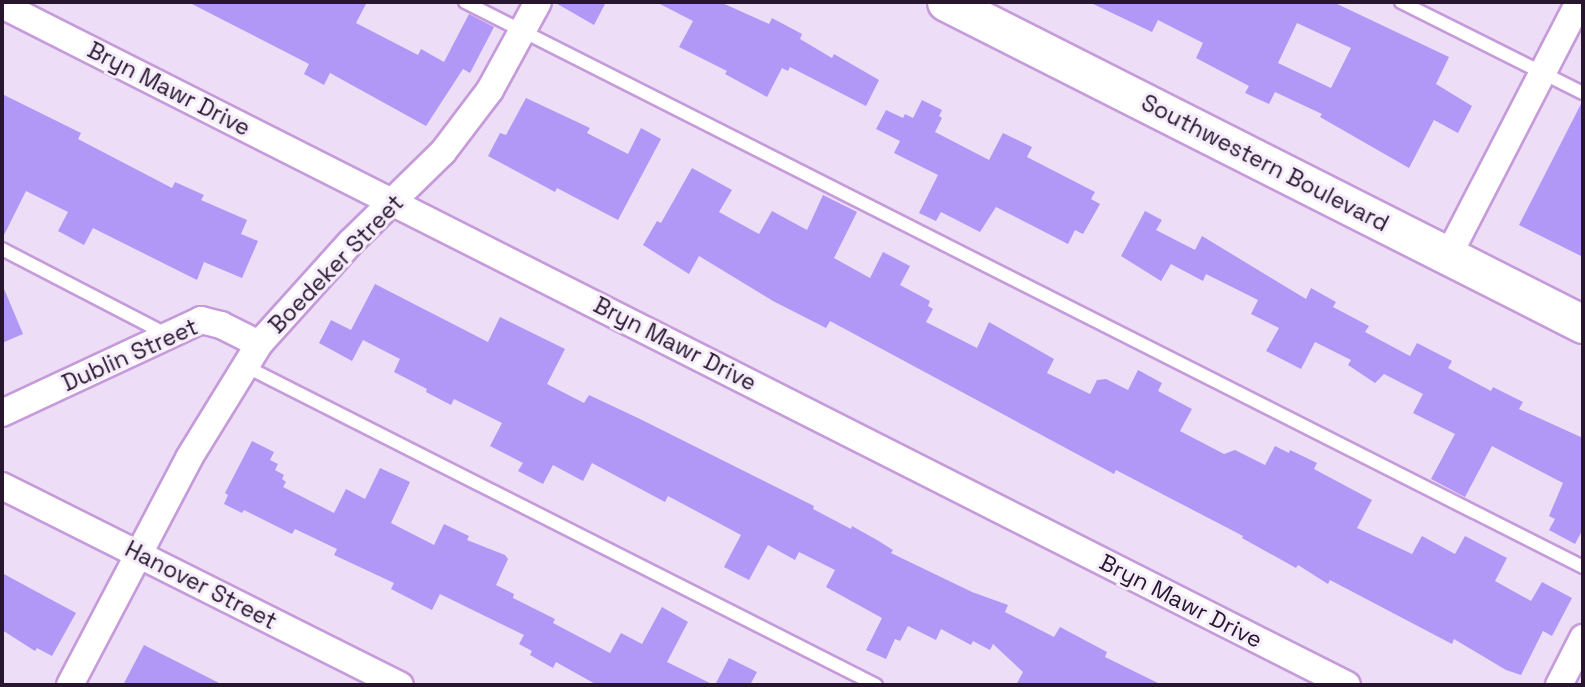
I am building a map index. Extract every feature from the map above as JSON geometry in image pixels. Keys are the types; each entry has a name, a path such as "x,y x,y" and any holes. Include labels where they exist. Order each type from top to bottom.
{"street":[{"name":"Boedeker Street","path":"70,685 137,553 252,355 351,242 443,152 490,90 538,2"},
{"name":"Southwestern Boulevard","path":"946,2 1583,324"},
{"path":"1448,256 1579,2"},
{"name":"Bryn Mawr Drive","path":"2,5 1347,685"},
{"name":"Dublin Street","path":"2,413 201,320 221,325 252,355"},
{"name":"Hanover Street","path":"2,486 400,685"},
{"path":"1559,685 1583,638"}],"lane":[{"path":"466,2 1583,567"},
{"path":"1401,2 1583,93"},
{"path":"2,249 168,335"},
{"path":"252,355 876,685"}],"building":[{"path":"188,2 367,2 356,23 418,55 421,49 444,62 469,14 494,27 470,73 463,69 426,126 330,73 324,85 304,74 309,64"},
{"path":"554,2 606,2 594,25"},
{"path":"656,2 720,2 769,24 772,18 802,34 800,39 832,58 834,54 879,80 866,106 790,67 788,71 782,68 767,97 725,74 727,71 679,47 693,21"},
{"path":"1089,2 1333,2 1449,57 1436,84 1472,106 1458,133 1434,120 1409,168 1320,117 1322,114 1275,92 1269,104 1245,93 1249,86 1196,58 1203,43 1158,20 1152,32","holes":["1297,23 1351,48 1331,88 1278,63"]},
{"path":"2,94 81,133 78,139 172,188 175,182 204,195 201,200 247,220 241,234 258,241 242,278 204,262 197,280 93,228 84,245 58,231 68,212 26,191 2,239"},
{"path":"526,98 590,128 587,133 628,154 641,128 661,139 618,220 557,188 555,192 488,156 500,133 506,135"},
{"path":"922,100 942,110 939,116 942,118 935,132 989,160 1003,133 1032,147 1027,157 1095,192 1091,199 1100,204 1083,234 1075,230 1068,244 996,207 980,232 941,212 936,221 919,213 938,175 894,153 900,141 876,129 886,110 903,118 905,114 913,118"},
{"path":"1583,102 1583,257 1519,225"},
{"path":"692,168 732,190 719,212 759,234 772,211 807,230 823,195 857,212 834,258 870,278 883,252 910,266 900,285 930,301 928,306 933,309 926,322 977,348 989,322 1054,359 1047,373 1090,394 1097,380 1106,379 1128,390 1138,370 1162,383 1158,391 1192,409 1180,431 1224,454 1235,450 1265,465 1275,446 1289,453 1290,450 1317,463 1314,469 1372,500 1357,528 1412,554 1422,536 1455,554 1465,536 1507,558 1495,581 1531,601 1542,582 1572,598 1552,636 1543,631 1521,675 1506,670 1454,639 1452,644 1330,580 1328,584 1298,565 1296,568 1242,538 1243,536 1116,470 1114,474 830,321 826,328 773,301 699,256 689,274 643,245 657,221 661,223"},
{"path":"1145,211 1162,220 1156,230 1195,250 1202,236 1306,299 1311,288 1336,302 1333,307 1369,326 1365,332 1410,356 1417,343 1452,361 1448,368 1491,391 1493,387 1523,402 1519,409 1583,438 1583,529 1575,544 1549,530 1555,519 1549,516 1563,483 1492,446 1465,497 1431,479 1455,434 1413,413 1423,394 1384,374 1375,383 1348,365 1351,360 1315,342 1301,369 1266,351 1279,328 1251,314 1258,300 1206,274 1203,281 1171,264 1161,281 1121,256"},
{"path":"2,284 23,334 2,343"},
{"path":"375,284 488,342 500,317 565,349 547,384 584,403 589,395 640,419 814,506 813,509 851,529 852,526 893,550 891,553 972,592 1008,605 1005,612 1054,637 1060,627 1107,652 1105,657 1162,685 1016,685 1023,672 993,644 990,650 973,641 971,645 941,629 936,640 908,626 900,641 895,639 886,659 866,650 882,618 826,587 835,570 799,552 795,560 768,545 749,580 724,567 741,535 668,496 665,502 592,463 583,481 553,465 543,484 518,471 523,463 490,446 502,423 454,399 451,405 426,392 427,389 394,372 400,359 363,340 352,361 319,343 331,320 351,330"},
{"path":"252,441 274,452 270,460 278,464 275,470 284,475 282,479 286,482 283,487 334,513 346,489 365,499 380,468 410,482 391,523 434,545 444,524 469,536 467,540 505,555 508,559 496,585 514,594 513,598 555,619 553,623 610,653 621,633 642,644 662,607 688,622 667,662 714,685 597,685 556,662 553,668 530,655 532,651 519,644 524,635 440,594 432,610 391,589 394,583 334,555 337,549 295,529 292,534 244,510 242,513 224,504 228,495 225,493"},
{"path":"2,573 76,613 52,656 37,648 35,651 2,630"},
{"path":"144,645 223,685 123,685"},
{"path":"729,658 757,672 750,685 715,685"}]}
